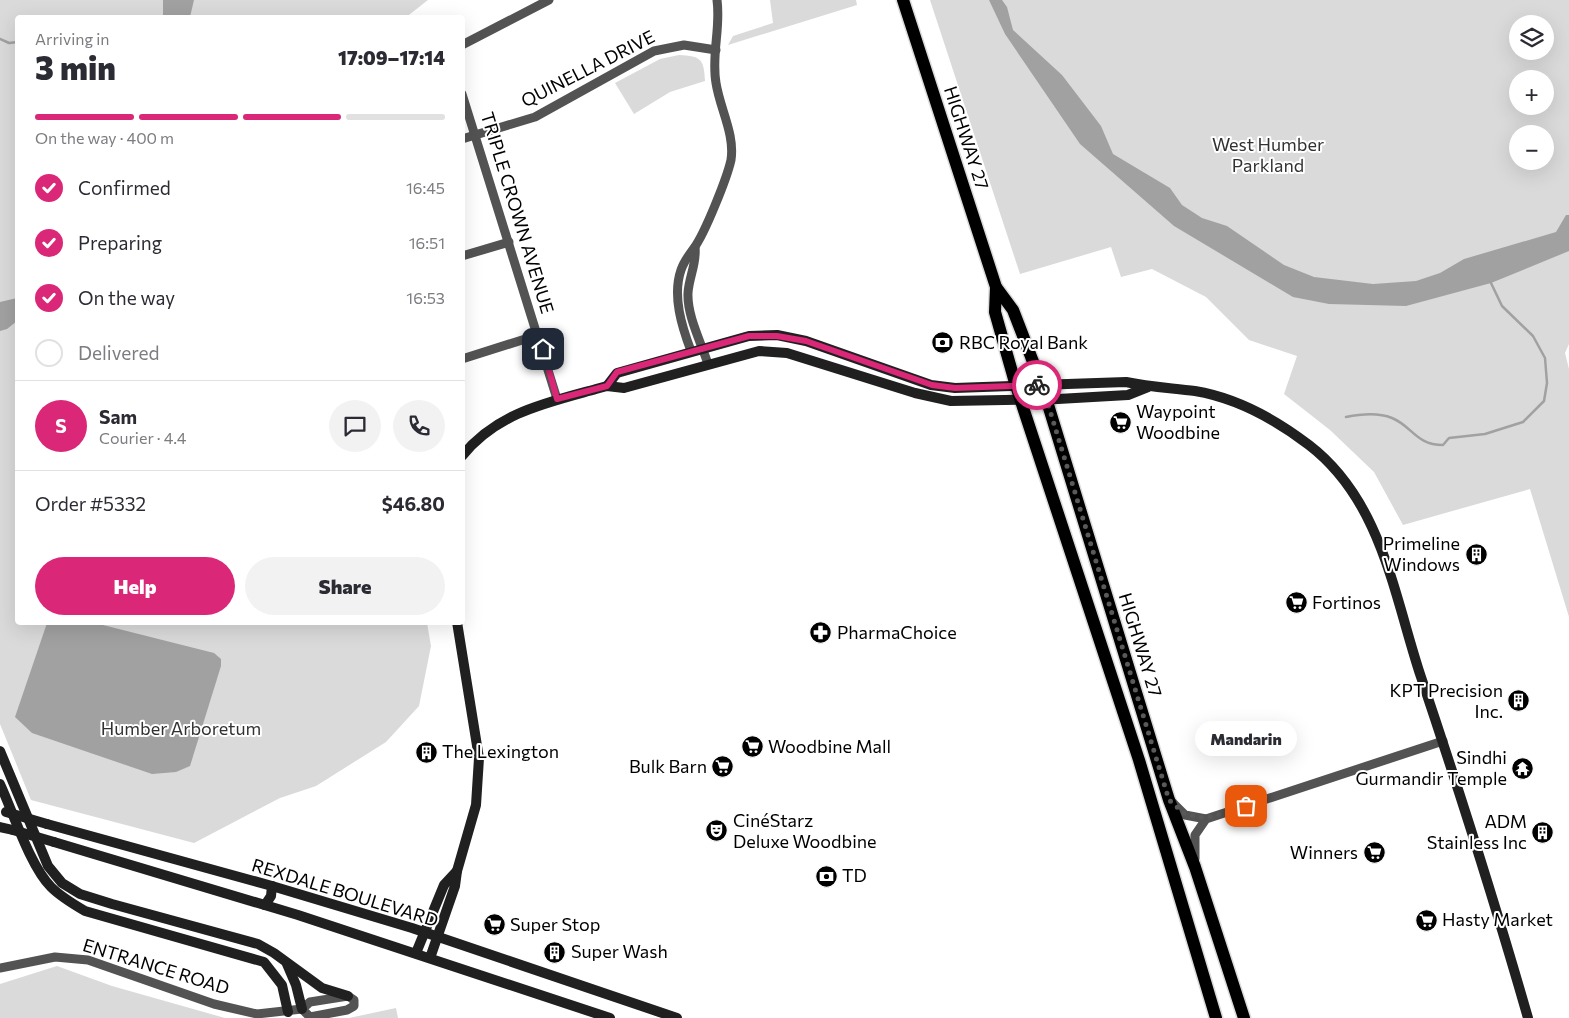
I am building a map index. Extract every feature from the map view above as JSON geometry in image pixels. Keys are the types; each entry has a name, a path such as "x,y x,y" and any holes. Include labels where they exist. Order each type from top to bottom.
{"main road":[{"name":"HIGHWAY 27","path":"902,0 996,287 1013,310 1042,385 1169,800 1196,867 1244,1018"},
{"name":"HIGHWAY 27","path":"996,287 995,312 1020,400 1139,760 1216,1018"}],"street":[{"path":"465,43 549,0"},
{"path":"691,351 677,300 680,271 686,257 695,247 725,179 732,152 716,83 716,50 720,19 717,0"},
{"name":"QUINELLA DRIVE","path":"465,139 535,117 654,51 676,46 716,50"},
{"name":"TRIPLE CROWN AVENUE","path":"465,103 557,399"},
{"path":"465,255 509,242"},
{"path":"695,247 696,258 689,285 688,301 708,364"},
{"path":"465,358 538,335"},
{"path":"607,386 617,372 749,336 777,336 806,341 932,385 955,388 1126,382 1148,387 1213,395 1260,412 1310,445 1338,472 1356,496 1385,556 1420,675 1486,872 1528,1018"},
{"path":"465,453 475,441 513,414 557,399 607,386 624,388 759,351 787,353 915,393 951,400 1020,400 1128,395 1148,387"},
{"path":"854,374 859,360"},
{"path":"430,958 455,886 457,871 476,805 479,758 457,625"},
{"path":"1169,800 1185,814 1206,818 1443,741"},
{"path":"0,752 48,866 62,882 80,894 258,944 274,952 286,963 322,988 348,996"},
{"path":"0,784 37,866 50,886 66,900 85,911 264,962 282,985 288,1012"},
{"name":"REXDALE BOULEVARD","path":"3,811 272,886 424,933 677,1018"},
{"path":"1196,867 1195,835 1206,818"},
{"name":"REXDALE BOULEVARD","path":"0,827 265,905 610,1018"},
{"path":"416,954 444,884 457,871"},
{"path":"265,905 271,896 272,886"},
{"name":"ENTRANCE ROAD","path":"0,968 56,957 88,960 214,1004 258,1014 302,1010 310,1002 348,996 352,997 355,1003 347,1010 310,1017 302,1010"},
{"path":"286,963 296,985 302,1010"}],"green space":[{"name":"Humber Arboretum","path":"0,0 428,0 409,15 15,15 15,625 427,625 431,646 419,706 386,742 316,786 280,798 194,843 31,800 0,724"},
{"path":"770,0 856,0 857,5 728,45 733,36 773,23"},
{"name":"West Humber Parkland","path":"930,0 1569,0 1569,344 1565,353 1569,369 1569,617 1530,489 1403,525 1374,472 1330,430 1284,394 1297,356 1249,340 1206,297 1152,269 1121,277 1111,247 1020,274"},
{"path":"679,55 692,56 700,60 704,68 705,81 670,92 634,114 615,83 660,59"},
{"path":"57,966 112,986 225,1018 0,1018 0,984"},
{"path":"396,1008 398,1018 349,1018"}],"shaded area":[{"path":"163,0 194,0 190,15 163,15"},
{"path":"989,0 1002,0 1007,7 1013,30 1062,75 1101,126 1113,154 1170,188 1182,205 1202,218 1227,226 1284,265 1314,277 1373,284 1416,281 1440,273 1464,259 1556,232 1566,215 1569,215 1569,251 1491,283 1406,306 1329,304 1293,297 1174,226 1080,144 1005,34"},
{"path":"15,298 15,323 7,329 0,331 0,302"},
{"path":"46,625 103,625 214,653 221,659 221,666 190,766 176,772 152,774 32,733 15,717"}],"waterway":[{"path":"0,39 9,43 15,42"},
{"path":"1346,417 1369,414 1386,416 1399,421 1420,439 1443,445 1449,438 1485,434 1523,422 1544,401 1547,383 1545,358 1533,336 1502,306 1491,283"}],"way so far":[{"path":"1037,385 1042,385 1169,800 1185,814 1206,818 1246,806"}],"place":[{"name":"RBC Royal Bank","path":"943,343"},
{"name":"Waypoint Woodbine","path":"1120,422"},
{"name":"Primeline Windows","path":"1476,554"},
{"name":"Fortinos","path":"1296,603"},
{"name":"PharmaChoice","path":"821,633"},
{"name":"KPT Precision Inc.","path":"1519,701"},
{"name":"Woodbine Mall","path":"752,747"},
{"name":"The Lexington","path":"426,752"},
{"name":"Bulk Barn","path":"723,767"},
{"name":"Sindhi Gurmandir Temple","path":"1523,768"},
{"name":"Mandarin","path":"1246,806"},
{"name":"CinéStarz Deluxe Woodbine","path":"717,831"},
{"name":"ADM Stainless Inc","path":"1543,832"},
{"name":"Winners","path":"1374,853"},
{"name":"TD","path":"826,876"},
{"name":"Hasty Market","path":"1426,920"},
{"name":"Super Stop","path":"494,925"},
{"name":"Super Wash","path":"555,952"}],"route":[{"path":"543,349 557,399 607,386 617,372 749,336 777,336 806,341 932,385 955,388 1037,385"}]}
